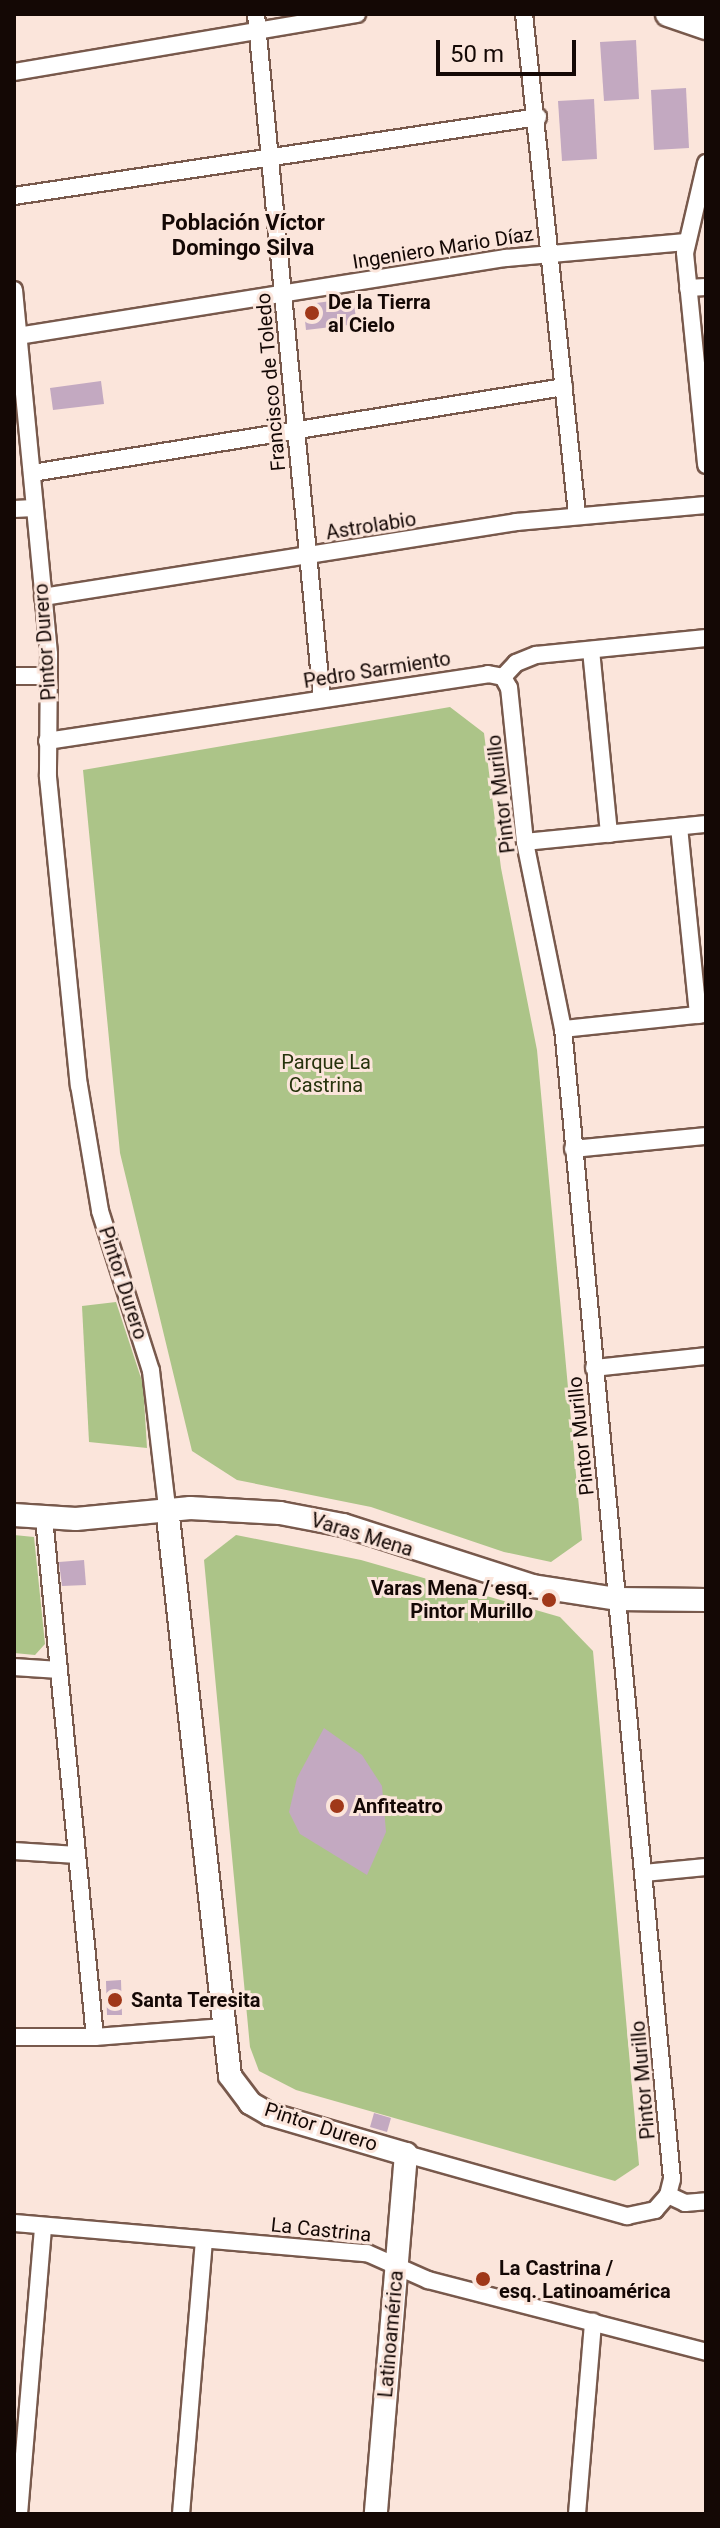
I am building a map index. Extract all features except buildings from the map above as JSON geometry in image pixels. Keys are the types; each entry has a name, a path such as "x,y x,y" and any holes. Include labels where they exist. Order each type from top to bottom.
{"main road":[{"path":"668,14 706,27"}],"street":[{"path":"14,72 257,22 357,14"},
{"path":"524,14 538,117 577,514"},
{"name":"Francisco de Toledo","path":"257,22 322,699"},
{"path":"14,196 538,117"},
{"path":"706,163 686,242 706,465"},
{"name":"Ingeniero Mario Díaz","path":"18,336 550,252 686,242"},
{"path":"688,288 706,287"},
{"name":"Pintor Durero","path":"14,290 49,676 47,741 89,1162 151,1371 221,2027 230,2076 259,2109 406,2154"},
{"path":"32,473 564,387"},
{"name":"Astrolabio","path":"43,597 577,514 706,505"},
{"path":"14,509 34,508"},
{"path":"503,677 527,657 706,638"},
{"path":"591,650 609,834"},
{"name":"Pedro Sarmiento","path":"47,741 488,674 503,677"},
{"path":"14,676 49,676"},
{"name":"Pintor Murillo","path":"503,677 509,688 525,842 563,1029 672,2172 668,2195"},
{"path":"525,842 706,824"},
{"path":"563,1029 702,1014 679,827"},
{"path":"573,1149 706,1136"},
{"path":"594,1368 706,1356"},
{"name":"Varas Mena","path":"14,1515 44,1518 167,1508 319,1519 499,1578 617,1599 706,1600"},
{"path":"44,1518 95,2037"},
{"path":"14,1667 59,1670"},
{"path":"14,1851 77,1855"},
{"path":"644,1873 706,1867"},
{"path":"14,2037 95,2037 221,2027"},
{"path":"406,2154 627,2216 655,2210 668,2195 685,2203 706,2201"},
{"name":"Latinoamérica","path":"376,2514 406,2154"},
{"name":"La Castrina","path":"14,2223 367,2253 428,2280 706,2352"},
{"path":"19,2514 43,2226"},
{"path":"181,2514 204,2240"},
{"path":"577,2514 593,2322"}],"green space":[{"name":"Parque La Castrina","path":"450,707 484,733 501,868 537,1050 582,1540 551,1562 504,1552 371,1507 237,1480 192,1451 120,1153 83,770"},
{"path":"116,1302 143,1384 147,1448 89,1442 82,1306"},
{"path":"14,1535 34,1537 45,1644 35,1655 14,1653"},
{"path":"236,1535 361,1560 560,1617 593,1651 639,2165 615,2181 296,2090 259,2071 250,2047 204,1560"}],"place":[{"name":"De la Tierra al Cielo","path":"312,313"},
{"name":"Varas Mena / esq. Pintor Murillo","path":"549,1600"},
{"name":"Anfiteatro","path":"337,1806"},
{"name":"Santa Teresita","path":"115,2000"},
{"name":"La Castrina / esq. Latinoamérica","path":"483,2279"}],"district":[{"name":"Población Víctor Domingo Silva","path":"243,234"}]}
